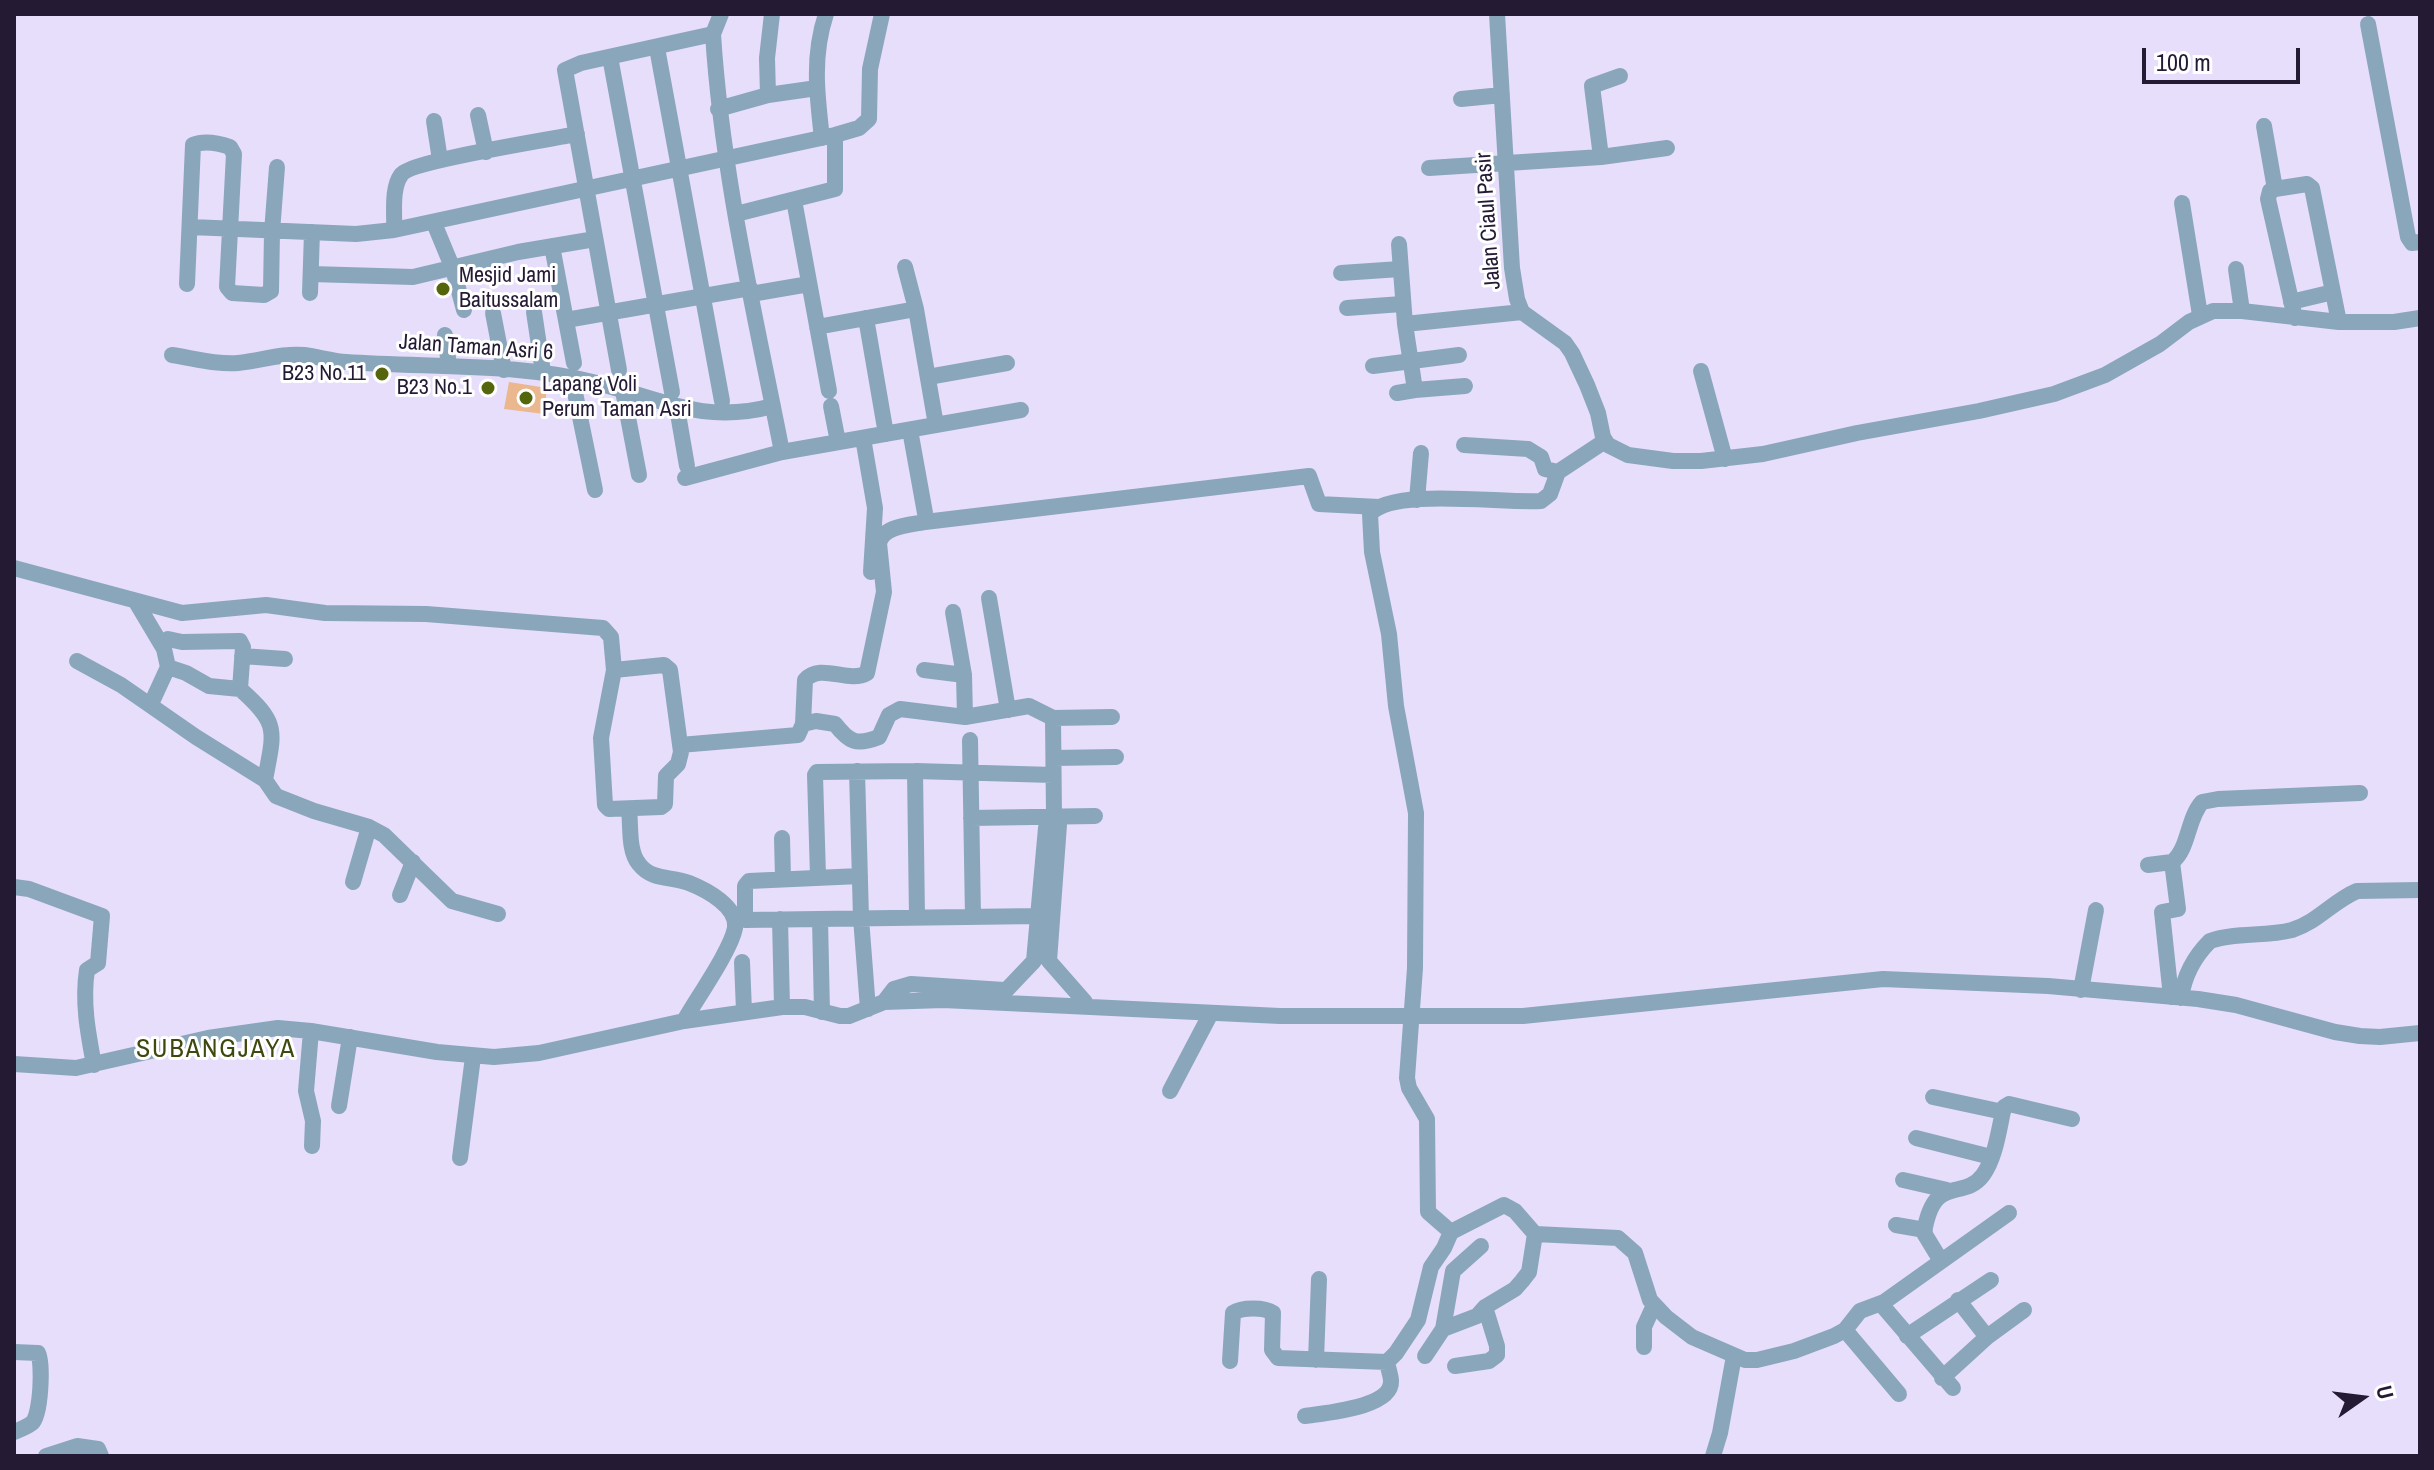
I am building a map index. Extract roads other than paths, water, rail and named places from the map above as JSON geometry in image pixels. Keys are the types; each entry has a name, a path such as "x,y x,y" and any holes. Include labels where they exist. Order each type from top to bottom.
{"street":[{"path":"721,14 713,34 725,160 782,452"},
{"path":"768,95 767,58 772,14"},
{"path":"736,214 835,189 829,137 817,88 817,40 826,14"},
{"path":"191,227 356,234 394,230 725,160 859,128 869,119 870,69 882,14"},
{"name":"Jalan Ciaul Pasir","path":"1497,14 1512,268 1517,299 1522,312 1565,343 1572,353 1598,413 1605,441"},
{"path":"2368,24 2408,237 2412,243 2420,242"},
{"path":"619,370 565,70 581,63 713,34"},
{"path":"657,48 722,401"},
{"path":"610,57 686,472 1021,410"},
{"path":"1601,157 1592,86 1620,76"},
{"path":"718,109 768,95 817,88"},
{"path":"1461,99 1502,95"},
{"path":"478,115 486,152"},
{"path":"434,121 440,160"},
{"path":"2264,126 2275,189"},
{"path":"394,230 396,188 401,173 406,169 577,134"},
{"path":"187,284 191,150 196,143 230,147 234,154 227,287 230,292 270,294 277,167"},
{"path":"1429,168 1601,157 1667,148"},
{"path":"2293,310 2268,199 2270,191 2275,189 2307,184 2311,186 2339,322"},
{"path":"794,200 838,442"},
{"path":"2182,203 2200,315"},
{"path":"434,223 453,269 464,310"},
{"path":"310,293 312,232"},
{"path":"311,274 394,278 453,269 518,252 595,239"},
{"path":"1399,244 1402,304 1415,390"},
{"path":"552,246 595,490"},
{"path":"905,267 916,309 936,425"},
{"path":"1341,273 1400,269"},
{"path":"2236,269 2242,311"},
{"path":"566,320 702,297 809,284"},
{"path":"2293,310 2333,292"},
{"path":"1347,308 1402,304"},
{"path":"817,327 916,309"},
{"path":"680,745 796,735 803,724 805,680 808,676 817,672 856,677 867,673 884,592 879,543 886,531 944,520 1304,476 1312,479 1319,504 1379,507 1417,500 1541,501 1550,494 1558,472 1605,441 1616,451 1642,458 1673,461 1725,459 1979,411 2084,384 2129,362 2200,315 2213,311 2293,310 2339,322 2394,322 2420,318"},
{"path":"534,312 543,372"},
{"path":"1405,324 1522,312"},
{"path":"493,313 504,370"},
{"path":"866,318 886,434"},
{"path":"445,335 449,366"},
{"name":"Jalan Taman Asri 6","path":"172,355 237,363 274,356 303,355 343,362 573,371 623,391 674,400 722,415 745,414 773,406"},
{"path":"1373,366 1459,355"},
{"path":"928,377 1007,363"},
{"path":"1701,371 1725,459"},
{"path":"1397,393 1465,386"},
{"path":"623,391 639,475"},
{"path":"910,430 925,513"},
{"path":"863,438 875,508 871,572"},
{"path":"1464,445 1528,449 1541,457 1545,469 1558,472"},
{"path":"1417,500 1421,453"},
{"path":"1379,507 1370,514 1370,535 1389,634 1396,706 1416,813 1412,1016 1407,1078 1428,1127 1427,1207 1431,1216 1451,1232"},
{"path":"14,568 142,604 194,613 266,605 325,613 426,614 599,627 607,630 611,637 614,670 601,738 604,804 609,809 659,807 665,804 666,776 678,764 680,745 669,668 664,665 614,670"},
{"path":"989,598 1008,710"},
{"path":"142,604 166,644 168,667 151,704"},
{"path":"953,612 964,675 965,717"},
{"path":"166,644 240,641 243,647 240,689"},
{"path":"242,656 285,659"},
{"path":"77,661 151,704 196,737 265,780 276,796 369,827 384,835 452,901 498,914"},
{"path":"168,667 209,686 240,689 261,709 271,725 272,743 265,780"},
{"path":"924,670 964,675"},
{"path":"803,724 816,721 835,724 845,738 862,742 879,737 889,715 896,710 912,709 965,717 1029,706 1045,714 1112,717"},
{"path":"1000,996 1042,961 1059,825 1054,816 1054,758 1045,714"},
{"path":"970,740 973,917"},
{"path":"1054,758 1116,757"},
{"path":"857,771 861,918 868,1009"},
{"path":"915,771 917,917"},
{"path":"818,876 815,775 820,772 1053,775"},
{"path":"2148,865 2172,862 2179,857 2195,810 2208,799 2360,793"},
{"path":"629,809 633,854 640,866 652,875 698,888 731,910 735,920 725,952 684,1021"},
{"path":"1054,816 1046,828 1039,916 1042,961 1085,1002"},
{"path":"971,818 1095,816"},
{"path":"353,882 369,827"},
{"path":"782,838 783,878"},
{"path":"400,895 413,862"},
{"path":"2172,862 2178,907 2177,910 2162,912 2176,998"},
{"path":"860,876 749,881 744,891 745,920 1039,916"},
{"path":"14,887 29,889 102,916 98,963 87,970 84,986 94,1065"},
{"path":"2176,998 2189,970 2210,941 2292,930 2319,918 2357,891 2420,890"},
{"path":"2081,990 2096,910"},
{"path":"780,919 782,1007"},
{"path":"820,919 822,1012"},
{"path":"742,962 744,1011"},
{"path":"14,1064 62,1069 94,1065 169,1046 278,1028 473,1057 549,1051 744,1011 805,1007 849,1016 884,1002 894,989 911,984 1000,996 1211,1013 1412,1016 1555,1015 1883,979 2176,998 2236,1005 2360,1036 2420,1033"},
{"path":"1170,1091 1211,1013"},
{"path":"311,1031 306,1091 313,1121 312,1146"},
{"path":"339,1106 350,1037"},
{"path":"460,1158 473,1057"},
{"path":"1933,1097 2003,1112"},
{"path":"1941,1261 1926,1238 1925,1230 1935,1201 1947,1190 1977,1181 1984,1174 2004,1107 2009,1104 2072,1119"},
{"path":"1916,1138 1991,1157"},
{"path":"1903,1180 1947,1190"},
{"path":"1230,1361 1233,1313 1242,1309 1273,1313 1272,1350 1275,1356 1387,1362 1418,1320 1426,1279 1451,1232 1501,1205 1517,1214 1535,1234 1602,1236 1624,1241 1635,1253 1644,1285 1654,1305 1673,1324 1692,1337 1734,1356 1757,1360 1806,1346 1845,1330 1860,1311 1881,1304 2009,1213"},
{"path":"1896,1225 1925,1230"},
{"path":"1443,1329 1477,1316 1485,1307 1515,1289 1529,1272 1535,1234"},
{"path":"1425,1356 1443,1329 1453,1271 1481,1246"},
{"path":"1316,1360 1319,1279"},
{"path":"1907,1336 1991,1280"},
{"path":"1958,1300 1987,1337"},
{"path":"1881,1304 1948,1383 1987,1337 2024,1310"},
{"path":"1644,1347 1644,1327 1654,1305"},
{"path":"1455,1366 1489,1361 1497,1355 1485,1307"},
{"path":"1845,1330 1899,1394"},
{"path":"14,1352 38,1353 41,1362 38,1413 32,1423 14,1432"},
{"path":"1713,1456 1734,1356"},
{"path":"1305,1416 1367,1405 1377,1400 1392,1382 1387,1362"},
{"path":"46,1456 86,1446 98,1449 101,1456"}],"place":[{"name":"Mesjid Jami Baitussalam","path":"443,289"},
{"name":"B23 No.11","path":"382,374"},
{"name":"B23 No.1","path":"488,388"},
{"name":"Lapang Voli Perum Taman Asri","path":"526,398"}],"district":[{"name":"SUBANGJAYA","path":"216,1050"}]}
